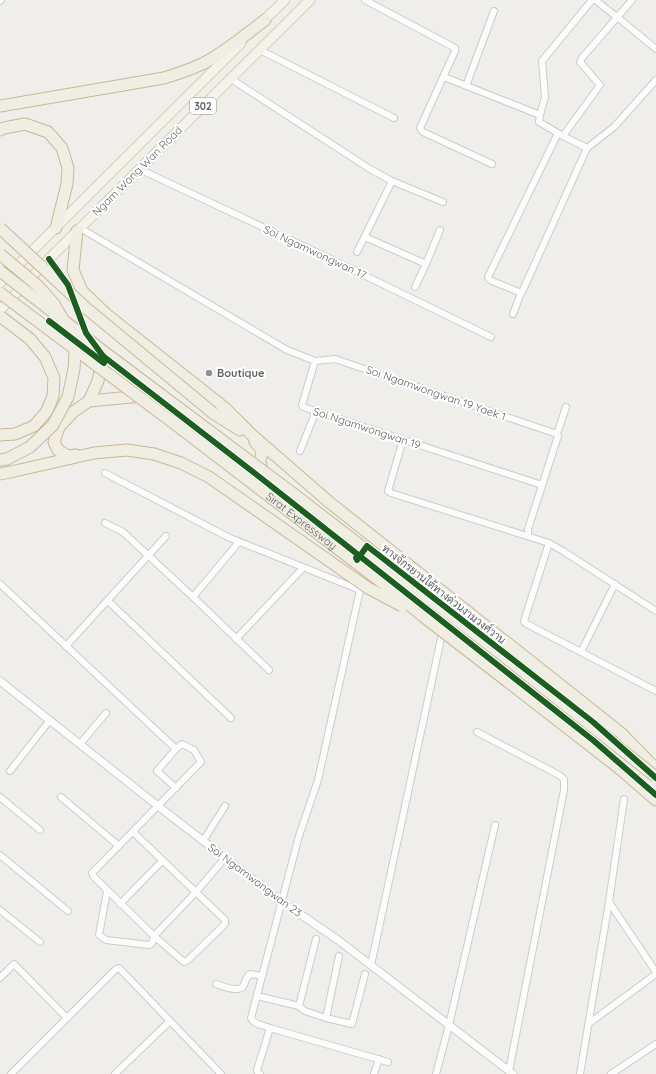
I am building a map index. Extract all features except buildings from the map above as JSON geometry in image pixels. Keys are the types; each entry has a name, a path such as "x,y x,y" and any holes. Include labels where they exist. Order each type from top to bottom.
{"highway":[{"path":"0,106 164,78 184,72 202,64 220,53 265,20"},
{"path":"0,130 25,124 48,132 62,148 68,168 67,184 56,228"},
{"path":"0,228 86,308 213,413 251,436 329,502 621,733 656,769"},
{"path":"78,230 73,270 82,291 106,314 225,408 260,448 262,454 259,463 252,470"},
{"path":"0,254 38,286 54,304 71,333 75,351 74,369 68,397 53,425 30,447 7,459 0,460"},
{"name":"Sirat Expressway","path":"0,271 501,654 656,777"},
{"name":"Sirat Expressway","path":"0,293 179,427 385,585 578,736 656,800"},
{"path":"0,316 30,339 45,357 54,378 53,396 47,411 34,426 15,434 0,435"},
{"path":"89,401 98,381 103,356"},
{"path":"152,395 89,401 73,412 59,427 54,442 58,450 68,456 126,450 154,454 181,463 209,477 368,588 424,617"},
{"path":"0,474 94,453"},
{"path":"266,482 260,473 259,468 269,456 276,456"}],"main road":[{"name":"Ngam Wong Wan Road","path":"0,284 285,0"},
{"name":"Ngam Wong Wan Road","path":"0,310 139,169 310,0"}],"street":[{"path":"365,0 456,48 420,128 422,132 492,164"},
{"path":"587,148 539,122 546,97 542,64 543,59 593,0 617,17 656,49"},
{"path":"521,293 492,281 488,277 560,134 600,85 580,62 582,58 632,0"},
{"path":"466,86 494,11"},
{"path":"260,50 394,118"},
{"path":"444,76 540,115"},
{"path":"231,78 370,169 392,181 443,202"},
{"path":"512,314 587,148 614,127 656,80"},
{"name":"Soi Ngamwongwan 17","path":"139,169 333,260 491,337"},
{"path":"357,252 392,181"},
{"path":"78,230 287,350 315,360"},
{"path":"415,287 440,230"},
{"path":"365,236 426,264"},
{"path":"49,259 68,284 86,333 103,356 252,470 594,741 656,795"},
{"name":"Soi Ngamwongwan 19 Yaek 1","path":"315,360 335,359 557,434"},
{"name":"Soi Ngamwongwan 19","path":"315,360 302,405 303,407 542,484"},
{"path":"528,536 528,529 566,407"},
{"path":"300,451 316,411"},
{"path":"403,440 388,491 549,543 656,611"},
{"path":"105,472 230,538 360,590"},
{"path":"105,523 123,532 149,555 268,670"},
{"path":"66,646 166,536"},
{"path":"193,597 239,542"},
{"path":"549,543 524,624 656,691"},
{"path":"368,562 360,590 318,780 299,836 251,1018 255,1023 270,1028 388,1062"},
{"path":"236,639 303,568"},
{"path":"0,584 176,749"},
{"path":"581,652 615,584"},
{"path":"108,601 231,718"},
{"path":"371,965 444,623"},
{"name":"Soi Ngamwongwan 23","path":"0,681 281,901 338,940 511,1073"},
{"path":"80,744 106,713"},
{"path":"10,771 50,720"},
{"path":"477,732 564,779 564,790 511,1073"},
{"path":"133,832 225,920 223,926 188,960 184,962 120,904 92,873 133,832 176,788 201,762 194,750 182,744 157,771 176,788"},
{"path":"61,796 119,846"},
{"path":"0,797 40,830"},
{"path":"580,1074 609,902 624,799"},
{"path":"203,841 225,806"},
{"path":"436,1074 449,1025 495,825"},
{"path":"0,855 68,911"},
{"path":"107,891 99,935 106,940 149,945 152,943 154,936 196,892 225,858"},
{"path":"120,904 162,861"},
{"path":"588,1024 656,974 609,902"},
{"path":"0,910 40,942"},
{"path":"299,1006 316,938"},
{"path":"326,1018 339,956"},
{"path":"0,978 14,964 66,1018"},
{"path":"11,1074 66,1018 116,969 119,968 221,1074"},
{"path":"216,984 237,990 242,989 247,976 250,974 262,976"},
{"path":"257,996 299,1006 305,1011 352,1024 365,974"},
{"path":"115,1074 170,1020"},
{"path":"260,1074 257,1070 270,1028"},
{"path":"611,1074 656,1044"},
{"path":"374,1074 379,1059"}],"cycle path":[{"path":"49,259 68,285 86,333 103,356 257,475 594,741 656,795"},
{"path":"49,321 104,363"},
{"name":"ทางจักรยานใต้ทางด่วนงามวงศ์วาน","path":"356,558 357,560 367,546 593,722 656,778"}],"place":[{"name":"Boutique","path":"209,373"}]}
